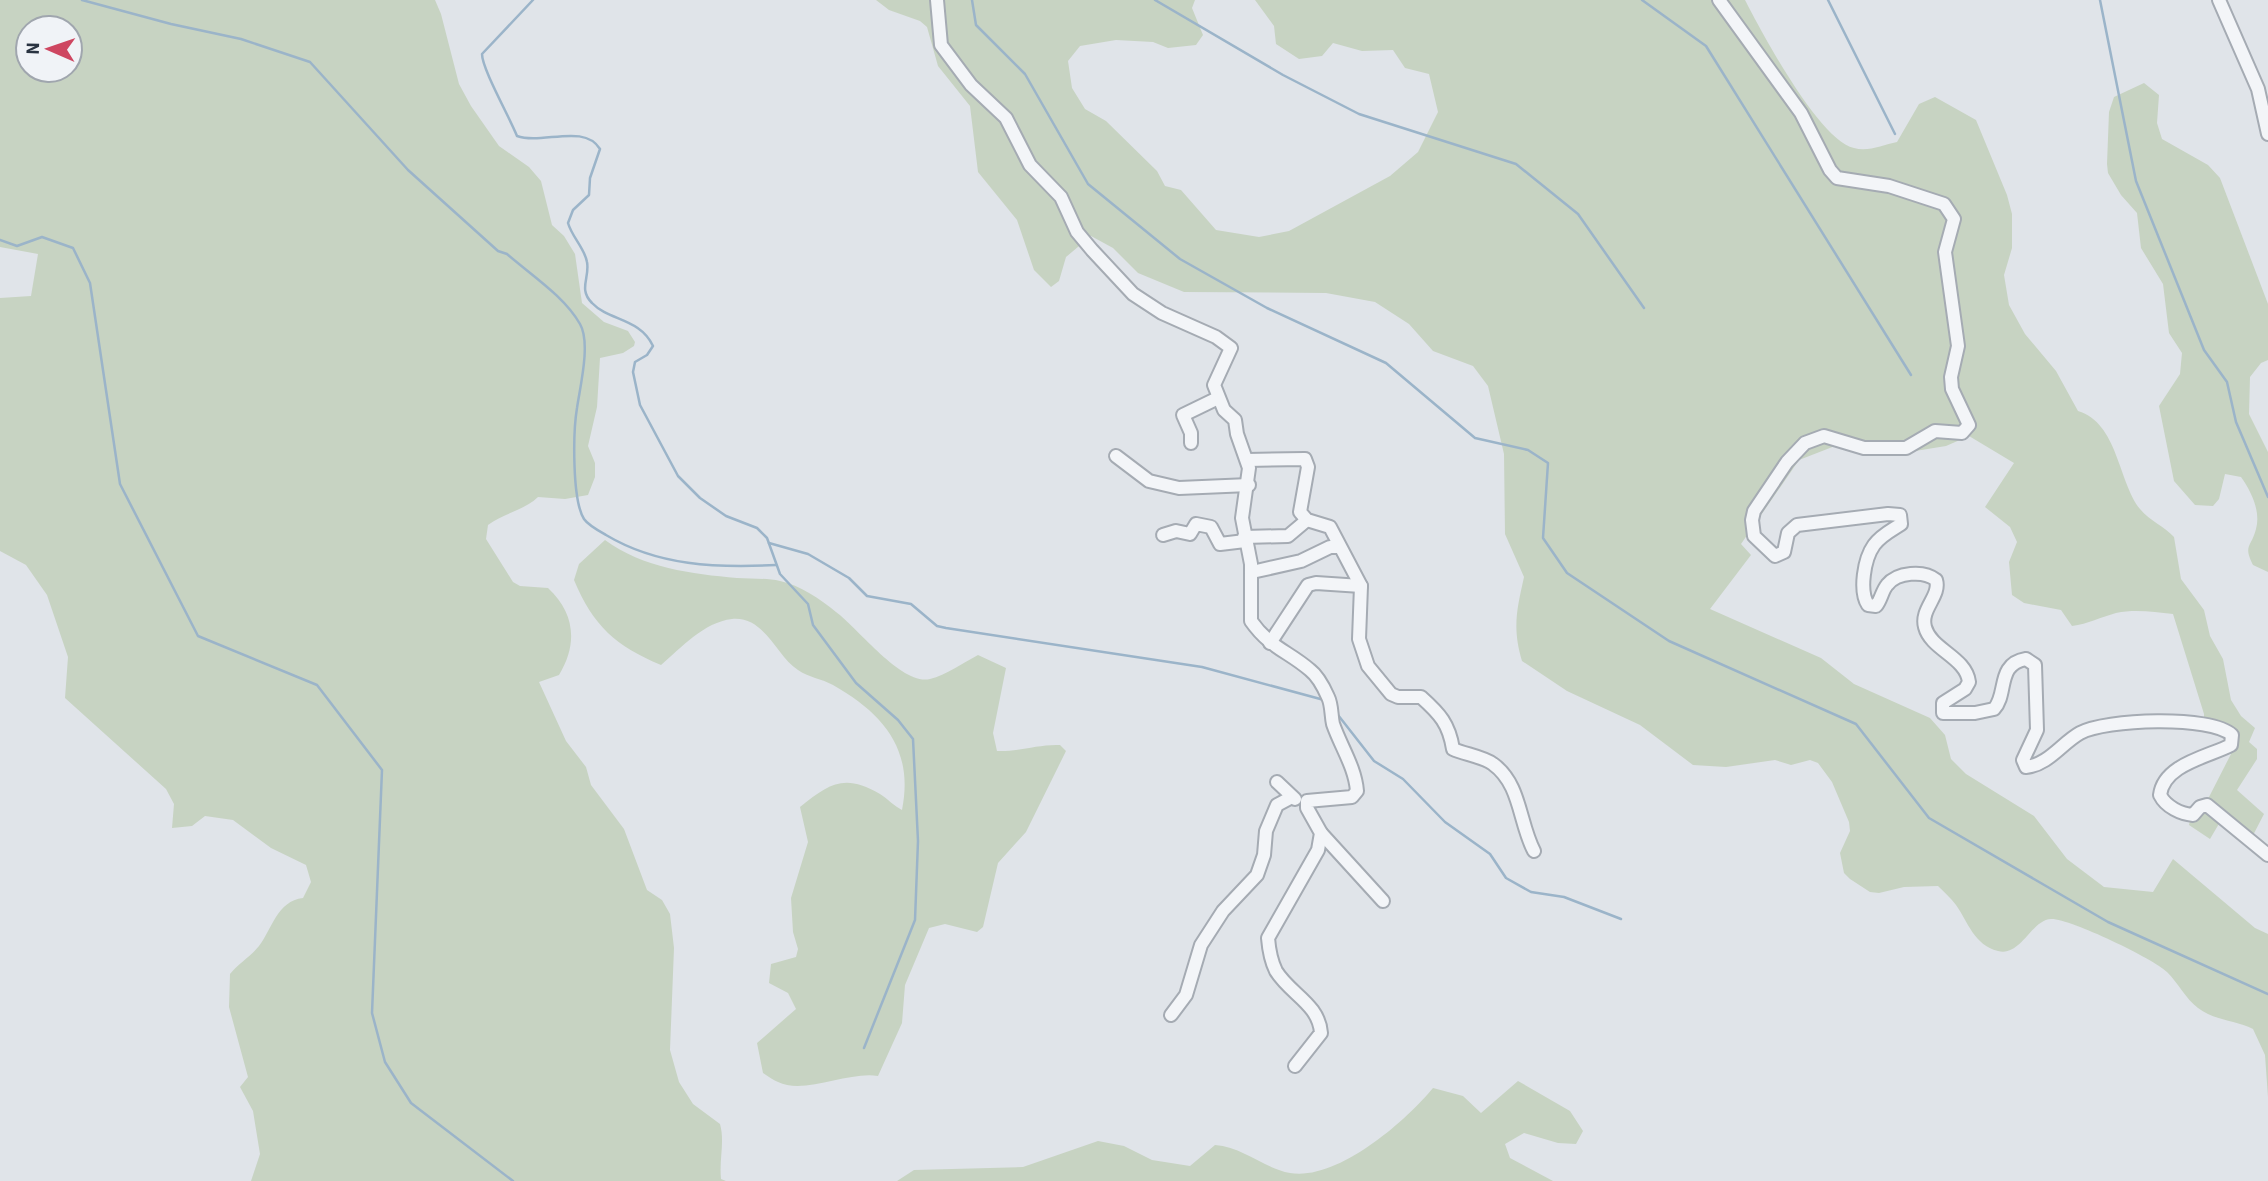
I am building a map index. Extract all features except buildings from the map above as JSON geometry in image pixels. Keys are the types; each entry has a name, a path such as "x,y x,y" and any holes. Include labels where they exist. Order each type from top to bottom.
{"street":[{"path":"937,0 940,45 971,85 1006,118 1030,165 1061,197 1077,232 1092,250 1133,294 1162,313 1230,346 1230,354 1214,380 1218,398 1236,420 1237,434 1247,460 1249,485 1242,519 1252,572 1248,601 1251,621 1270,643 1310,669 1330,700 1331,715 1352,767 1357,791 1352,797 1311,799 1305,804"},
{"path":"1719,0 1801,113 1830,170 1837,178 1889,186 1944,204 1950,209 1954,219 1945,252 1958,346 1951,377 1954,399 1969,425 1962,433 1935,431 1906,448 1864,448 1824,436 1805,443 1761,498 1752,520 1754,536 1775,556 1784,552 1788,533 1797,524 1888,513 1900,515 1901,524 1885,533 1868,556 1864,598 1868,605 1876,606 1888,584 1906,575 1927,575 1936,580 1937,587 1925,613 1924,625 1931,638 1965,670 1969,682 1965,690 1943,703 1943,713 1975,713 1994,709 1999,702 2005,673 2020,660 2031,659 2035,665 2037,730 2023,760 2026,767 2039,764 2077,734 2090,730 2151,721 2208,724 2222,728 2232,735 2231,746 2175,771 2162,786 2160,795 2167,805 2187,815 2193,815 2200,807 2207,805 2268,855"},
{"path":"2219,0 2258,89 2268,134"},
{"path":"1191,443 1191,433 1183,415 1218,398"},
{"path":"1115,456 1149,481 1179,488 1249,485"},
{"path":"1247,460 1305,459 1308,467 1300,512 1307,520 1330,527 1361,586 1359,639 1368,666 1391,694 1398,697 1421,697 1443,717 1449,729 1453,749 1492,763 1504,775 1519,799 1523,827 1534,851"},
{"path":"1163,535 1176,531 1190,534 1196,524 1211,527 1220,544 1288,536 1307,520"},
{"path":"1252,572 1301,561 1330,547 1339,547"},
{"path":"1270,643 1308,585 1316,583 1361,586"},
{"path":"1277,782 1292,797 1305,804 1321,833 1384,901"},
{"path":"1171,1014 1186,995 1201,945 1223,911 1257,876 1264,855 1266,831 1277,805 1292,797"},
{"path":"1295,1066 1321,1033 1320,1024 1312,1010 1277,972 1268,939 1318,850 1321,833"}],"green space":[{"path":"0,0 435,0 459,84 471,106 499,146 529,167 541,181 552,225 564,236 575,254 582,303 604,322 628,331 635,342 634,346 623,353 600,358 597,407 588,446 595,463 595,477 588,495 565,499 538,497 488,525 486,539 513,582 520,586 548,588 564,608 568,618 571,640 565,663 559,675 539,682 566,741 586,767 591,785 624,829 647,890 662,900 670,914 674,948 670,1050 679,1082 693,1104 720,1124 721,1179 726,1181 251,1181 260,1154 253,1111 240,1087 248,1077 229,1007 230,974 259,946 281,910 294,900 303,898 311,882 306,865 271,848 233,820 205,816 192,826 172,828 174,804 166,789 65,698 68,657 47,595 26,565 0,551 0,298 31,296 38,254 0,247"},
{"path":"876,0 1195,0 1192,8 1203,35 1196,45 1168,48 1153,42 1116,40 1080,46 1068,61 1072,88 1085,109 1106,121 1157,171 1165,186 1181,190 1216,230 1259,237 1289,231 1390,176 1418,152 1438,112 1429,74 1405,68 1393,50 1362,51 1333,43 1322,56 1299,59 1276,44 1274,26 1255,0 1745,0 1793,83 1825,126 1840,141 1859,149 1897,142 1919,104 1935,97 1976,120 2007,195 2012,214 2012,248 2004,275 2009,305 2025,334 2056,371 2078,411 2101,427 2140,509 2174,537 2181,579 2204,610 2210,636 2223,659 2231,700 2241,716 2255,728 2249,742 2257,749 2257,759 2237,790 2264,814 2249,843 2220,822 2210,839 2189,825 2195,807 2209,797 2231,754 2227,739 2204,726 2204,714 2173,614 2123,612 2072,626 2061,610 2024,603 2012,595 2009,562 2017,542 2010,527 1985,507 2014,463 1969,436 1946,446 1909,452 1835,446 1799,460 1741,544 1751,555 1710,609 1821,658 1854,684 1930,718 1945,735 1951,759 1966,774 2034,816 2067,859 2104,887 2153,892 2173,859 2255,928 2268,934 2268,1097 2265,1055 2253,1029 2218,1018 2198,1008 2167,972 2129,949 2075,925 2051,919 2038,925 2013,949 1998,951 1977,938 1950,897 1938,886 1904,887 1879,893 1870,892 1850,879 1844,873 1840,853 1850,831 1849,822 1832,782 1818,763 1810,760 1791,765 1775,760 1726,767 1693,765 1640,725 1567,691 1522,661 1516,628 1524,577 1505,534 1504,454 1488,386 1473,366 1433,351 1409,324 1375,302 1326,293 1184,292 1138,273 1113,248 1091,236 1066,257 1059,281 1051,287 1034,270 1017,220 978,172 970,106 938,66 927,27 920,21 889,10"},
{"path":"2144,83 2159,95 2157,123 2162,139 2208,165 2220,178 2268,304 2268,360 2261,363 2250,377 2249,414 2268,452 2268,572 2253,565 2249,554 2257,515 2251,495 2241,477 2225,474 2219,499 2213,506 2195,505 2174,481 2159,406 2180,374 2182,353 2169,333 2163,284 2141,248 2137,213 2121,195 2108,173 2107,164 2109,112 2114,97"},
{"path":"605,540 635,557 668,568 720,576 775,580 795,586 817,598 845,619 893,665 919,679 936,677 978,655 1006,668 993,733 997,751 1060,745 1066,751 1026,832 998,863 983,927 977,932 945,924 929,928 905,985 902,1023 878,1076 866,1075 801,1086 789,1085 763,1073 757,1043 796,1009 788,993 769,983 771,964 796,957 798,949 793,932 791,898 808,842 800,807 829,787 847,783 880,794 902,810 905,789 903,769 891,736 867,708 833,685 798,670 762,630 743,620 732,619 712,625 661,665 619,642 589,610 574,580 579,564"},
{"path":"1518,1081 1570,1111 1583,1131 1576,1144 1558,1143 1524,1133 1505,1144 1510,1158 1553,1181 897,1181 914,1170 1023,1167 1098,1141 1124,1146 1152,1160 1190,1166 1215,1145 1235,1150 1280,1170 1308,1173 1349,1159 1369,1146 1405,1117 1433,1088 1463,1096 1481,1113"}],"waterway":[{"path":"82,0 171,24 241,39 310,62 408,170 498,251 507,254 547,286 580,324 585,353 576,419 574,465 577,497 584,519 597,530 626,545 667,559 710,565 776,565"},
{"path":"533,0 482,54 483,61 517,136 584,137 593,141 600,149 590,178 589,195 573,210 568,223 586,257 588,268 585,288 588,298 599,309 640,330 653,346 647,355 635,362 633,372 640,405 678,476 700,498 726,516 757,528 767,538 780,574 808,604 813,625 856,683 898,720 913,739 918,841 915,920 864,1048"},
{"path":"972,0 976,25 1025,74 1088,184 1180,259 1267,308 1386,363 1475,438 1528,450 1548,463 1543,538 1567,573 1669,641 1856,724 1929,818 2108,922 2268,994"},
{"path":"1155,0 1283,75 1359,114 1516,164 1578,214 1644,308"},
{"path":"1642,0 1706,46 1911,375"},
{"path":"1828,0 1895,134"},
{"path":"2100,0 2136,181 2204,350 2227,382 2236,422 2268,497"},
{"path":"0,240 17,246 42,237 73,248 90,283 120,484 198,636 317,685 382,770 372,1013 385,1062 411,1103 513,1181"},
{"path":"769,543 808,554 849,578 867,596 911,604 937,626 1202,667 1324,700"},
{"path":"1338,715 1374,761 1403,779 1445,822 1490,854 1506,878 1531,892 1564,897 1621,919"}]}
